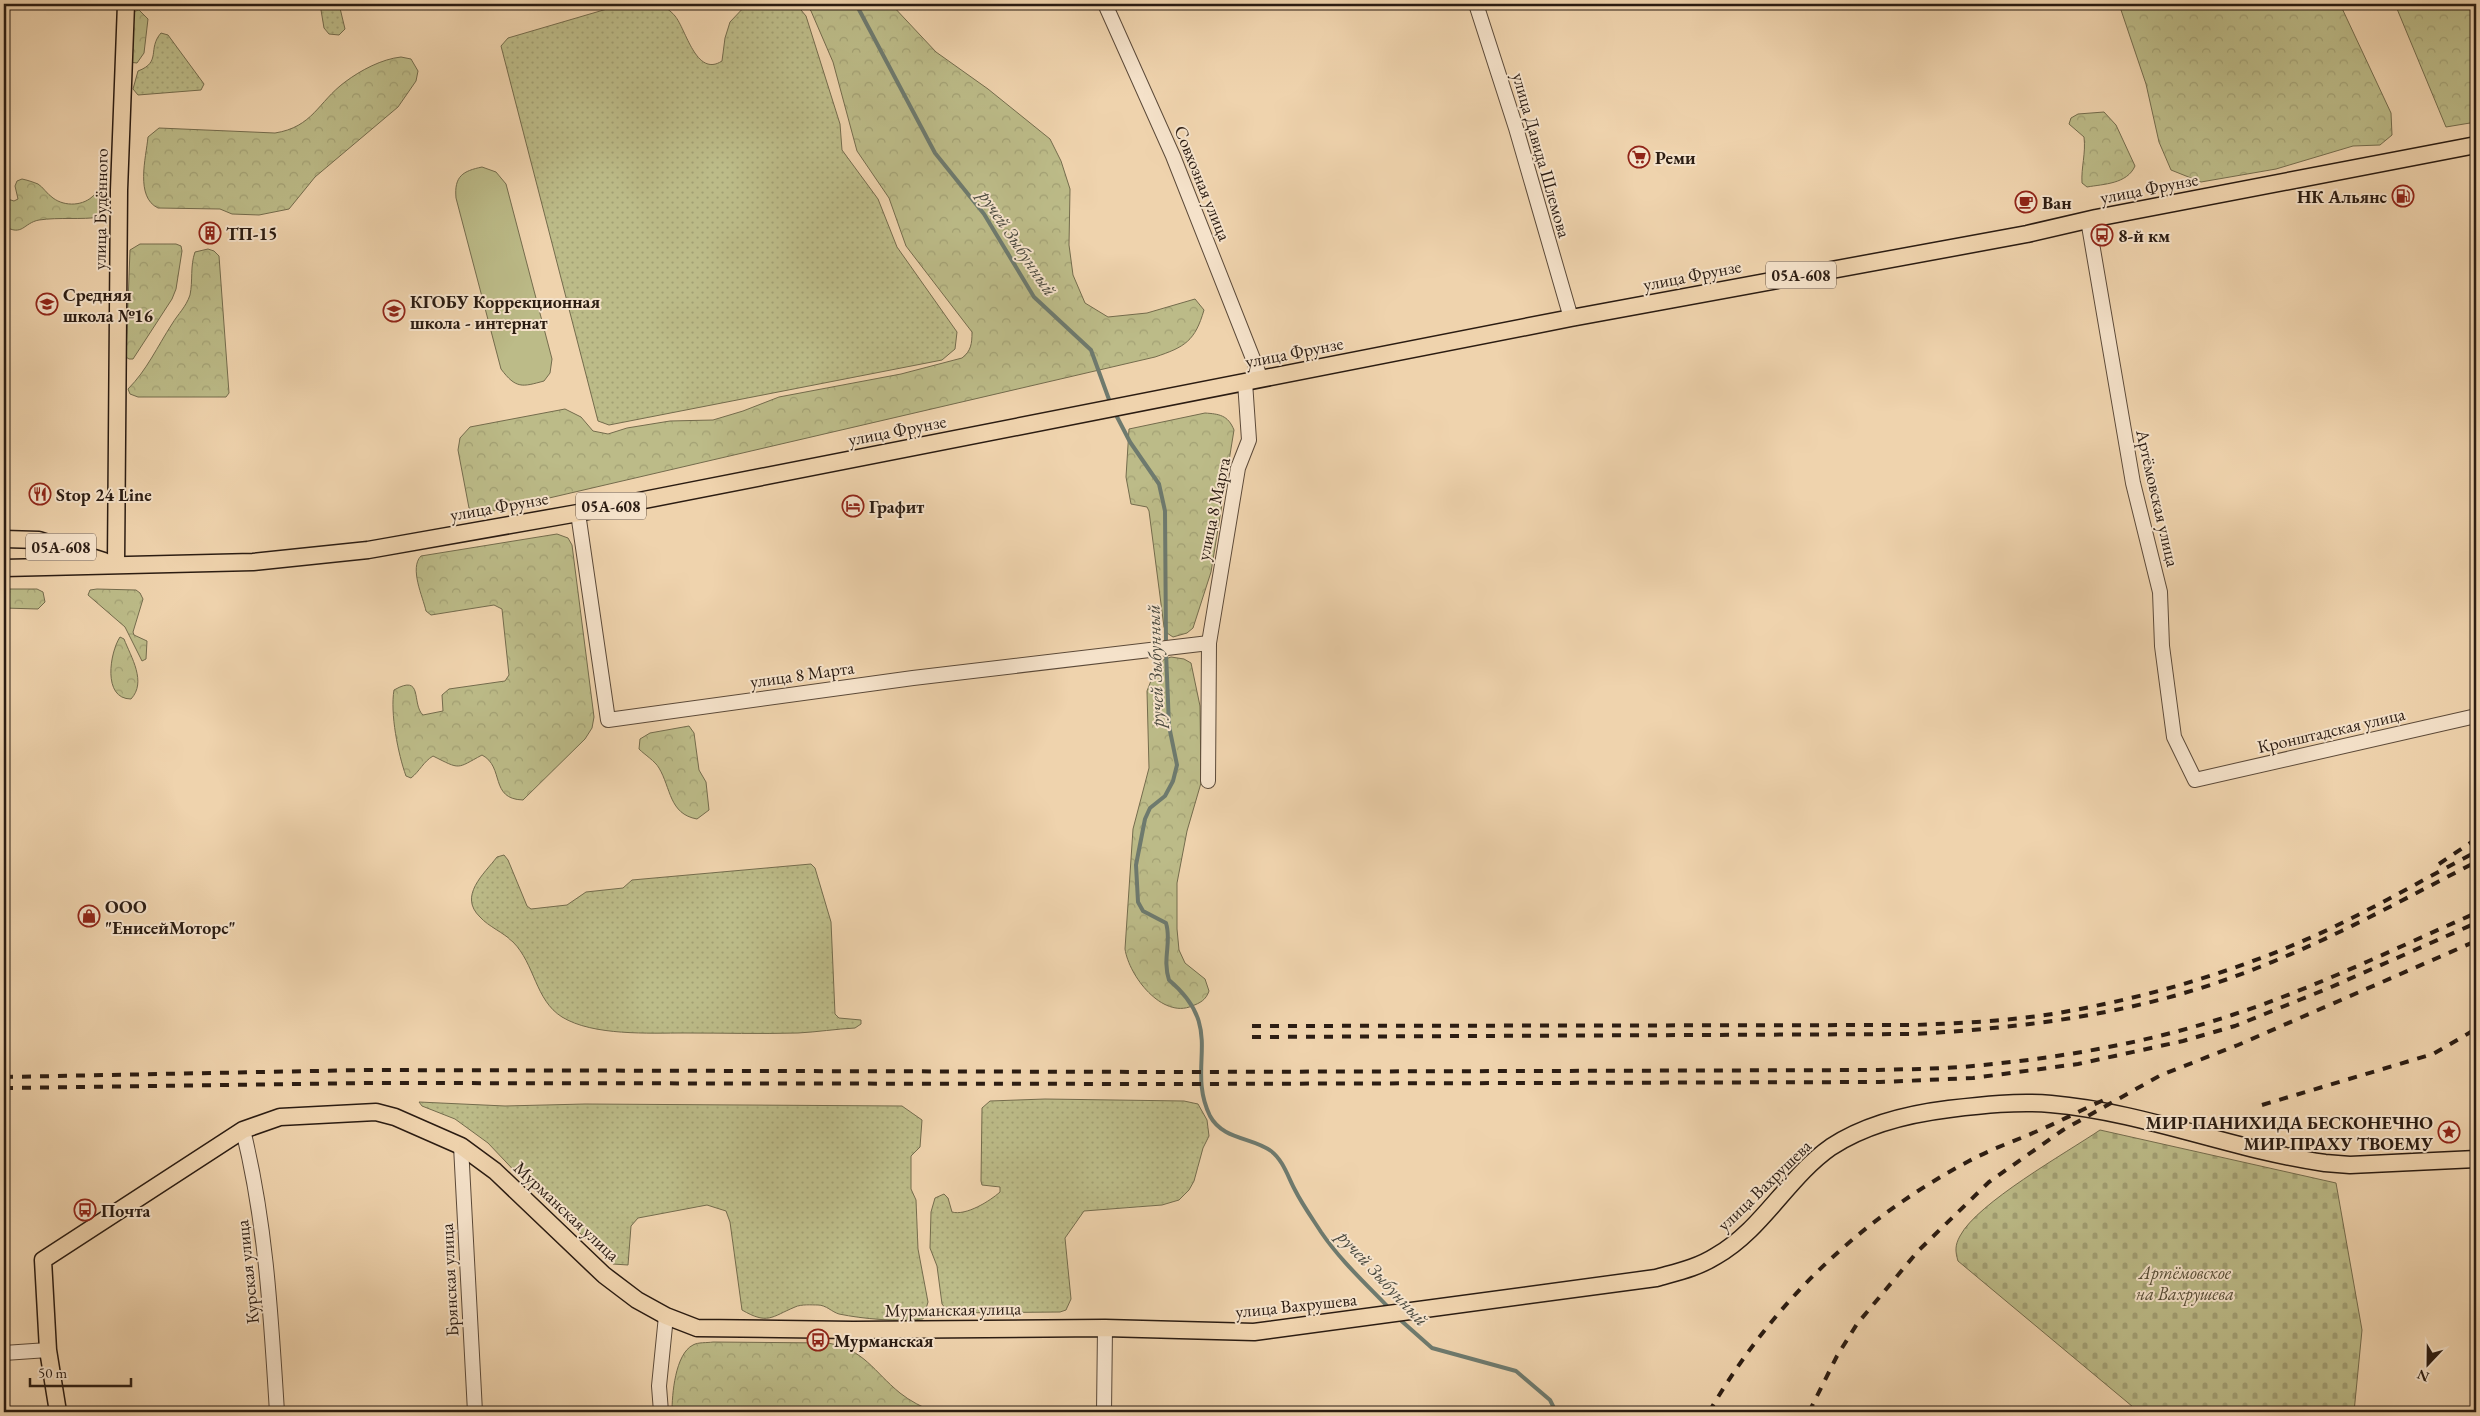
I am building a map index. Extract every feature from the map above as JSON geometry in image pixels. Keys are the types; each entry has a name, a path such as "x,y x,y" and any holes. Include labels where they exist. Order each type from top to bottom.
{"main road":[{"name":"улица Будённого","path":"116,564 120,190 126,4"},
{"name":"улица Фрунзе","path":"4,568 253,562 368,550 578,512 1571,318 2027,234 2088,220 2476,145"},
{"name":"улица Фрунзе","path":"4,539 39,540 116,564"},
{"name":"улица Вахрушева","path":"1105,1328 1254,1332 1656,1278 1690,1269 1717,1256 1739,1240 1795,1179 1831,1147 1881,1122 1925,1112 1974,1106 2051,1104 2097,1111 2325,1163 2350,1165 2476,1160"},
{"name":"Мурманская улица","path":"48,1350 43,1260 243,1130 280,1117 376,1112 395,1117 461,1146 495,1171 604,1275 637,1300 666,1316 696,1328 853,1330 1105,1328"},
{"path":"48,1350 58,1412"}],"street":[{"name":"Совхозная улица","path":"1105,4 1173,156 1253,380"},
{"name":"улица Давида Шлемова","path":"1476,4 1516,128 1571,318"},
{"name":"Артёмовская улица","path":"2088,220 2133,483 2160,592 2162,646 2174,737 2195,780"},
{"name":"улица 8 Марта","path":"1208,781 1209,643 1238,468 1249,440 1253,380"},
{"name":"улица 8 Марта","path":"578,512 608,720 913,678 1209,643"},
{"name":"Кронштадская улица","path":"2195,780 2476,716"},
{"name":"Курская улица","path":"243,1130 255,1179 268,1270 277,1412"},
{"name":"Брянская улица","path":"461,1146 475,1412"},
{"path":"661,1412 659,1386 666,1316"},
{"path":"1104,1412 1105,1328"},
{"path":"4,1353 48,1350"}],"green space":[{"path":"652,3 659,4 665,8 675,16 699,58 705,63 713,64 722,61 725,38 730,22 747,4 796,4 806,16 840,124 842,150 878,199 897,247 957,332 955,349 942,360 609,425 598,421 501,46 508,38 624,4"},
{"path":"320,4 339,4 345,29 339,35 329,34 324,28"},
{"path":"805,4 891,4 936,52 988,89 1050,139 1061,161 1070,189 1069,245 1073,275 1085,303 1108,317 1147,313 1195,299 1204,310 1197,329 1181,346 1155,357 489,512 480,513 469,508 458,450 460,438 470,427 565,409 581,417 593,431 608,434 627,428 670,421 713,420 779,397 901,374 962,358 969,350 972,332 906,246 889,198 857,151 833,62 811,11"},
{"path":"2119,4 2340,4 2391,113 2392,135 2380,145 2353,146 2276,169 2201,182 2171,170 2159,142 2146,84"},
{"path":"2395,4 2476,4 2476,122 2446,127"},
{"path":"139,10 148,19 144,53 137,63 128,62 132,12"},
{"path":"161,33 168,35 204,84 201,90 138,95 133,89 138,71 150,64 155,44"},
{"path":"401,57 411,59 418,71 416,81 398,107 315,177 289,209 259,215 232,214 220,209 158,208 151,203 146,195 144,166 148,137 159,128 275,133 288,130 307,120 336,90 351,78 379,63"},
{"path":"2104,112 2116,125 2135,166 2121,180 2087,187 2082,183 2084,137 2069,124 2071,118 2078,114"},
{"path":"482,167 496,172 506,184 552,359 550,373 544,381 520,385 506,376 501,369 456,198 457,184 461,176 470,170"},
{"path":"22,179 38,184 51,196 63,203 80,203 94,195 103,196 106,202 105,209 101,217 39,220 19,230 10,229 4,226 4,198 14,201 18,199 15,186 17,181"},
{"path":"140,244 176,244 181,246 182,251 176,289 172,299 133,359 129,359 126,357 130,250"},
{"path":"208,249 214,251 219,256 229,393 226,397 138,397 130,394 128,389 146,366 190,295 195,252"},
{"path":"1205,413 1226,418 1234,430 1211,572 1193,628 1187,633 1173,637 1167,633 1164,627 1149,511 1147,507 1131,504 1126,477 1129,429"},
{"path":"557,534 568,538 572,545 594,717 592,728 585,739 523,800 512,798 505,794 489,760 482,755 458,766 433,756 411,778 406,776 400,757 396,733 393,710 394,690 410,685 415,692 423,715 443,711 442,695 449,689 505,681 509,675 502,609 494,605 431,615 426,611 418,583 416,568 421,556"},
{"path":"4,589 37,589 43,592 45,602 38,609 4,608"},
{"path":"90,590 136,590 140,593 143,599 133,632 134,635 147,641 146,659 142,661 125,627 88,595"},
{"path":"120,637 124,639 134,661 138,677 136,692 131,699 122,697 112,683 111,663"},
{"path":"1171,657 1184,659 1191,663 1200,706 1201,783 1187,831 1177,883 1179,950 1185,963 1205,979 1209,991 1200,1002 1181,1008 1169,1006 1159,1001 1149,992 1133,971 1125,949 1133,829 1149,768 1147,691 1154,673 1163,660"},
{"path":"689,726 694,733 699,770 706,782 709,810 697,819 681,812 676,806 659,768 639,749 640,739 650,733"},
{"path":"504,855 508,860 527,906 531,909 567,905 586,892 623,888 632,880 811,864 815,868 831,922 835,1014 839,1018 861,1020 861,1024 855,1028 798,1033 655,1033 589,1028 562,1017 553,1010 540,992 526,961 513,942 484,921 474,909 472,893 475,886 497,857"},
{"path":"1045,1099 1184,1101 1198,1104 1207,1120 1209,1136 1203,1148 1194,1181 1189,1190 1179,1200 1162,1205 1084,1211 1065,1238 1071,1299 1066,1310 1060,1312 949,1313 942,1304 937,1266 930,1248 931,1212 935,1198 944,1194 948,1198 952,1212 958,1213 978,1207 1000,1192 1000,1187 982,1185 981,1181 982,1108 990,1101"},
{"path":"419,1102 505,1106 585,1104 902,1106 922,1120 920,1147 911,1156 911,1189 916,1200 918,1249 928,1302 923,1319 892,1320 859,1317 839,1314 818,1305 797,1306 769,1318 751,1315 742,1310 730,1222 726,1211 707,1205 638,1218 631,1226 628,1265 613,1264 523,1180 488,1143 455,1119 422,1106"},
{"name":"Артёмовское на Вахрушева","path":"2100,1130 2336,1183 2362,1330 2354,1412 2139,1412 1958,1261 1956,1248 1958,1239 1984,1209 2024,1179"},
{"path":"713,1342 828,1343 841,1346 868,1362 904,1396 934,1412 672,1412 676,1376 682,1357 693,1345"}],"waterway":[{"name":"ручей Зыбунный","path":"856,4 935,153 984,214 1034,297 1091,350 1111,405"},
{"name":"ручей Зыбунный","path":"1114,411 1130,442 1159,484 1165,511 1166,645"},
{"name":"ручей Зыбунный","path":"1166,652 1169,726 1177,765 1173,781 1165,796 1150,808 1145,819 1136,865 1138,902 1143,911 1166,923 1168,930 1166,964 1169,980 1186,998 1196,1015 1201,1031 1203,1097 1210,1116 1222,1130 1263,1146 1275,1155 1282,1164 1304,1206 1328,1242 1389,1308"},
{"name":"ручей Зыбунный","path":"1397,1317 1432,1348 1516,1371 1550,1400 1556,1412"}],"railway":[{"path":"2439,864 2476,839"},
{"path":"1252,1026 1915,1025 2040,1016 2091,1007 2155,992 2250,962 2333,927 2476,852"},
{"path":"1252,1037 1915,1034 2048,1022 2134,1006 2220,982 2317,943 2476,862"},
{"path":"4,1077 365,1070 1176,1072 1878,1070 1961,1067 2071,1054 2168,1034 2200,1025 2294,993 2476,913"},
{"path":"4,1088 373,1083 1177,1084 1880,1082 1973,1078 2078,1064 2183,1041 2235,1026 2329,988 2476,923"},
{"path":"1809,1412 1837,1356 1857,1324 1918,1251 1989,1182 2063,1130 2161,1075 2238,1045 2476,941"},
{"path":"2262,1105 2433,1054 2476,1029"},
{"path":"1709,1412 1734,1373 1790,1301 1821,1268 1890,1210 1929,1184 1969,1161 2104,1100"}],"place":[{"name":"Реми","path":"1639,157"},
{"name":"НК Альянс","path":"2403,196"},
{"name":"Ван","path":"2026,202"},
{"name":"ТП-15","path":"210,233"},
{"name":"8-й км","path":"2102,235"},
{"name":"Средняя школа №16","path":"47,304"},
{"name":"КГОБУ Коррекционная школа - интернат","path":"394,311"},
{"name":"Stop 24 Line","path":"40,494"},
{"name":"Графит","path":"853,506"},
{"name":"ООО \"ЕнисейМоторс\"","path":"89,916"},
{"name":"МИР ПАНИХИДА БЕСКОНЕЧНО МИР ПРАХУ ТВОЕМУ","path":"2449,1132"},
{"name":"Почта","path":"85,1210"},
{"name":"Мурманская","path":"818,1340"}]}
